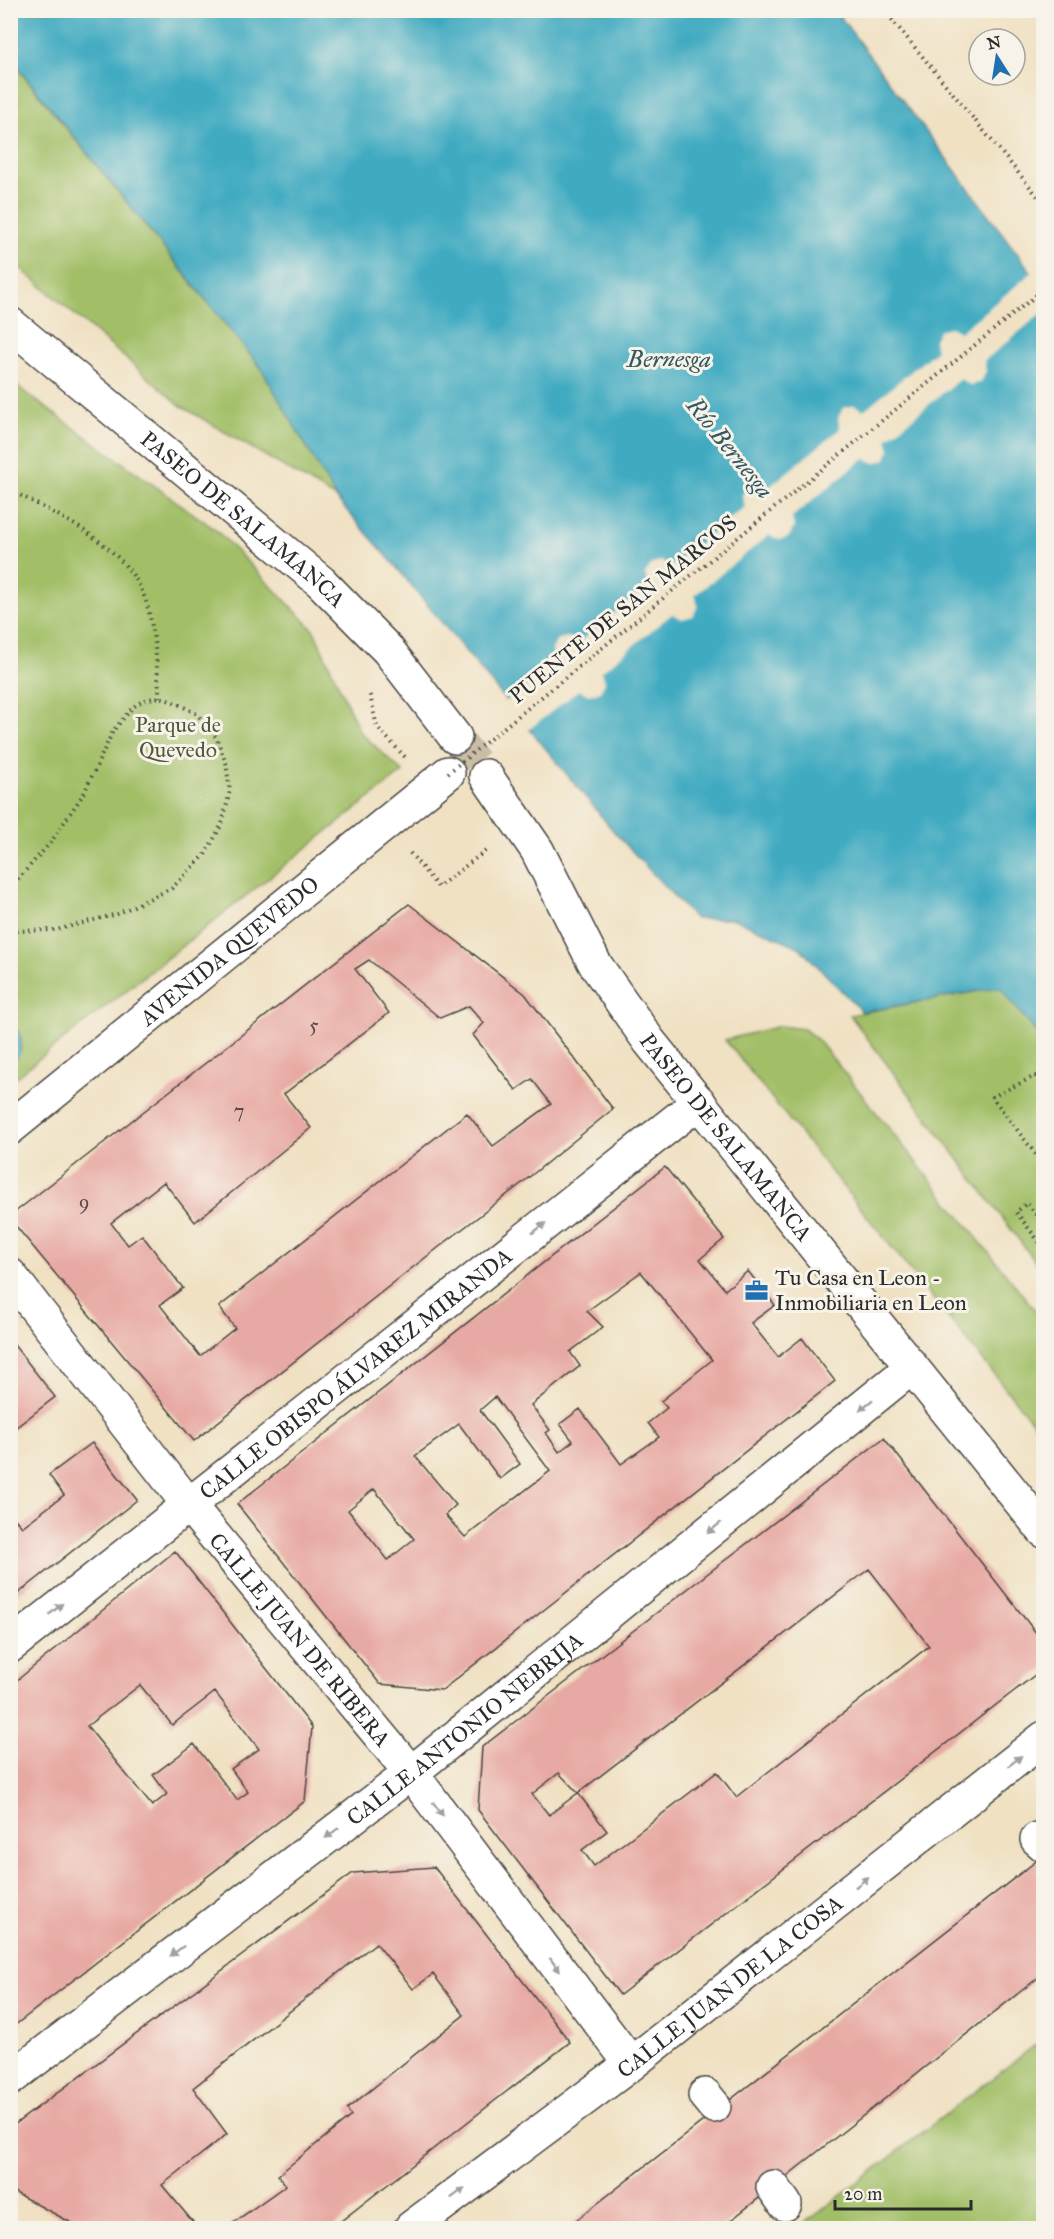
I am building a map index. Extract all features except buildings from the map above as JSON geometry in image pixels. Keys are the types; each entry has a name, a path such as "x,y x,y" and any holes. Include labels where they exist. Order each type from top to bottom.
{"street":[{"name":"PASEO DE SALAMANCA","path":"10,324 321,582 388,650 455,736"},
{"name":"PASEO DE SALAMANCA","path":"486,776 537,850 595,964 649,1041 1044,1531"},
{"name":"AVENIDA QUEVEDO","path":"10,1128 440,779"},
{"name":"CALLE OBISPO ÁLVAREZ MIRANDA","path":"10,1646 699,1102"},
{"name":"CALLE JUAN DE RIBERA","path":"10,1275 188,1504 411,1773 631,2064"},
{"name":"CALLE ANTONIO NEBRIJA","path":"10,2079 411,1773 911,1368"},
{"name":"CALLE JUAN DE LA COSA","path":"411,2229 631,2064 1044,1738"}],"path":[{"path":"884,10 1044,204"},
{"name":"PUENTE DE SAN MARCOS","path":"440,779 1044,289"},
{"path":"10,490 85,530 122,561 141,588 149,612 160,697"},
{"path":"370,693 377,727 440,779"},
{"path":"10,888 51,842 84,793 113,731 133,707 144,700 160,697 197,714 216,737 226,763 230,791 222,824 205,855 172,888 117,914 56,930 10,931"},
{"path":"385,823 438,887 489,848"},
{"path":"1044,1086 1035,1076 992,1097 1044,1165"},
{"path":"1044,1224 1027,1203 1016,1212 1044,1248"},
{"path":"1038,1290 1044,1286"}],"green space":[{"path":"10,59 261,368 336,498 181,406 11,260"},
{"name":"Parque de Quevedo","path":"10,379 27,394 216,530 313,629 360,732 403,772 11,1081"},
{"path":"1000,987 1043,1041 1043,1272 850,1015"},
{"path":"780,1026 804,1029 818,1040 1043,1320 1043,1435 725,1040"},
{"path":"1043,2039 1043,2228 799,2228"}],"water":[{"name":"Bernesga","path":"10,11 836,11 1043,288 1043,1041 1000,987 862,1012 799,947 734,919 695,919 616,834 392,562 336,498 261,368 11,59"},
{"path":"10,1022 21,1037 21,1049 11,1064"}],"pier":[{"path":"1034,271 1044,283 1043,312 984,361 986,371 981,382 970,385 960,379 887,439 890,450 885,460 874,463 864,458 792,517 794,527 789,537 779,540 769,535 695,595 698,606 693,616 682,619 672,614 602,671 605,682 600,691 589,695 579,690 527,731 504,703 555,661 552,650 557,640 568,637 579,642 649,585 645,574 651,565 661,561 671,566 745,507 742,496 747,485 758,482 768,488 840,429 838,418 843,408 854,405 864,410 936,351 934,340 939,330 950,327 960,332"}],"tunnel":[{"path":"455,737 486,776"}],"place":[{"name":"Tu Casa en Leon - Inmobiliaria en Leon","path":"757,1290"}],"water label":[{"name":"Río Bernesga","path":"730,448"}]}
